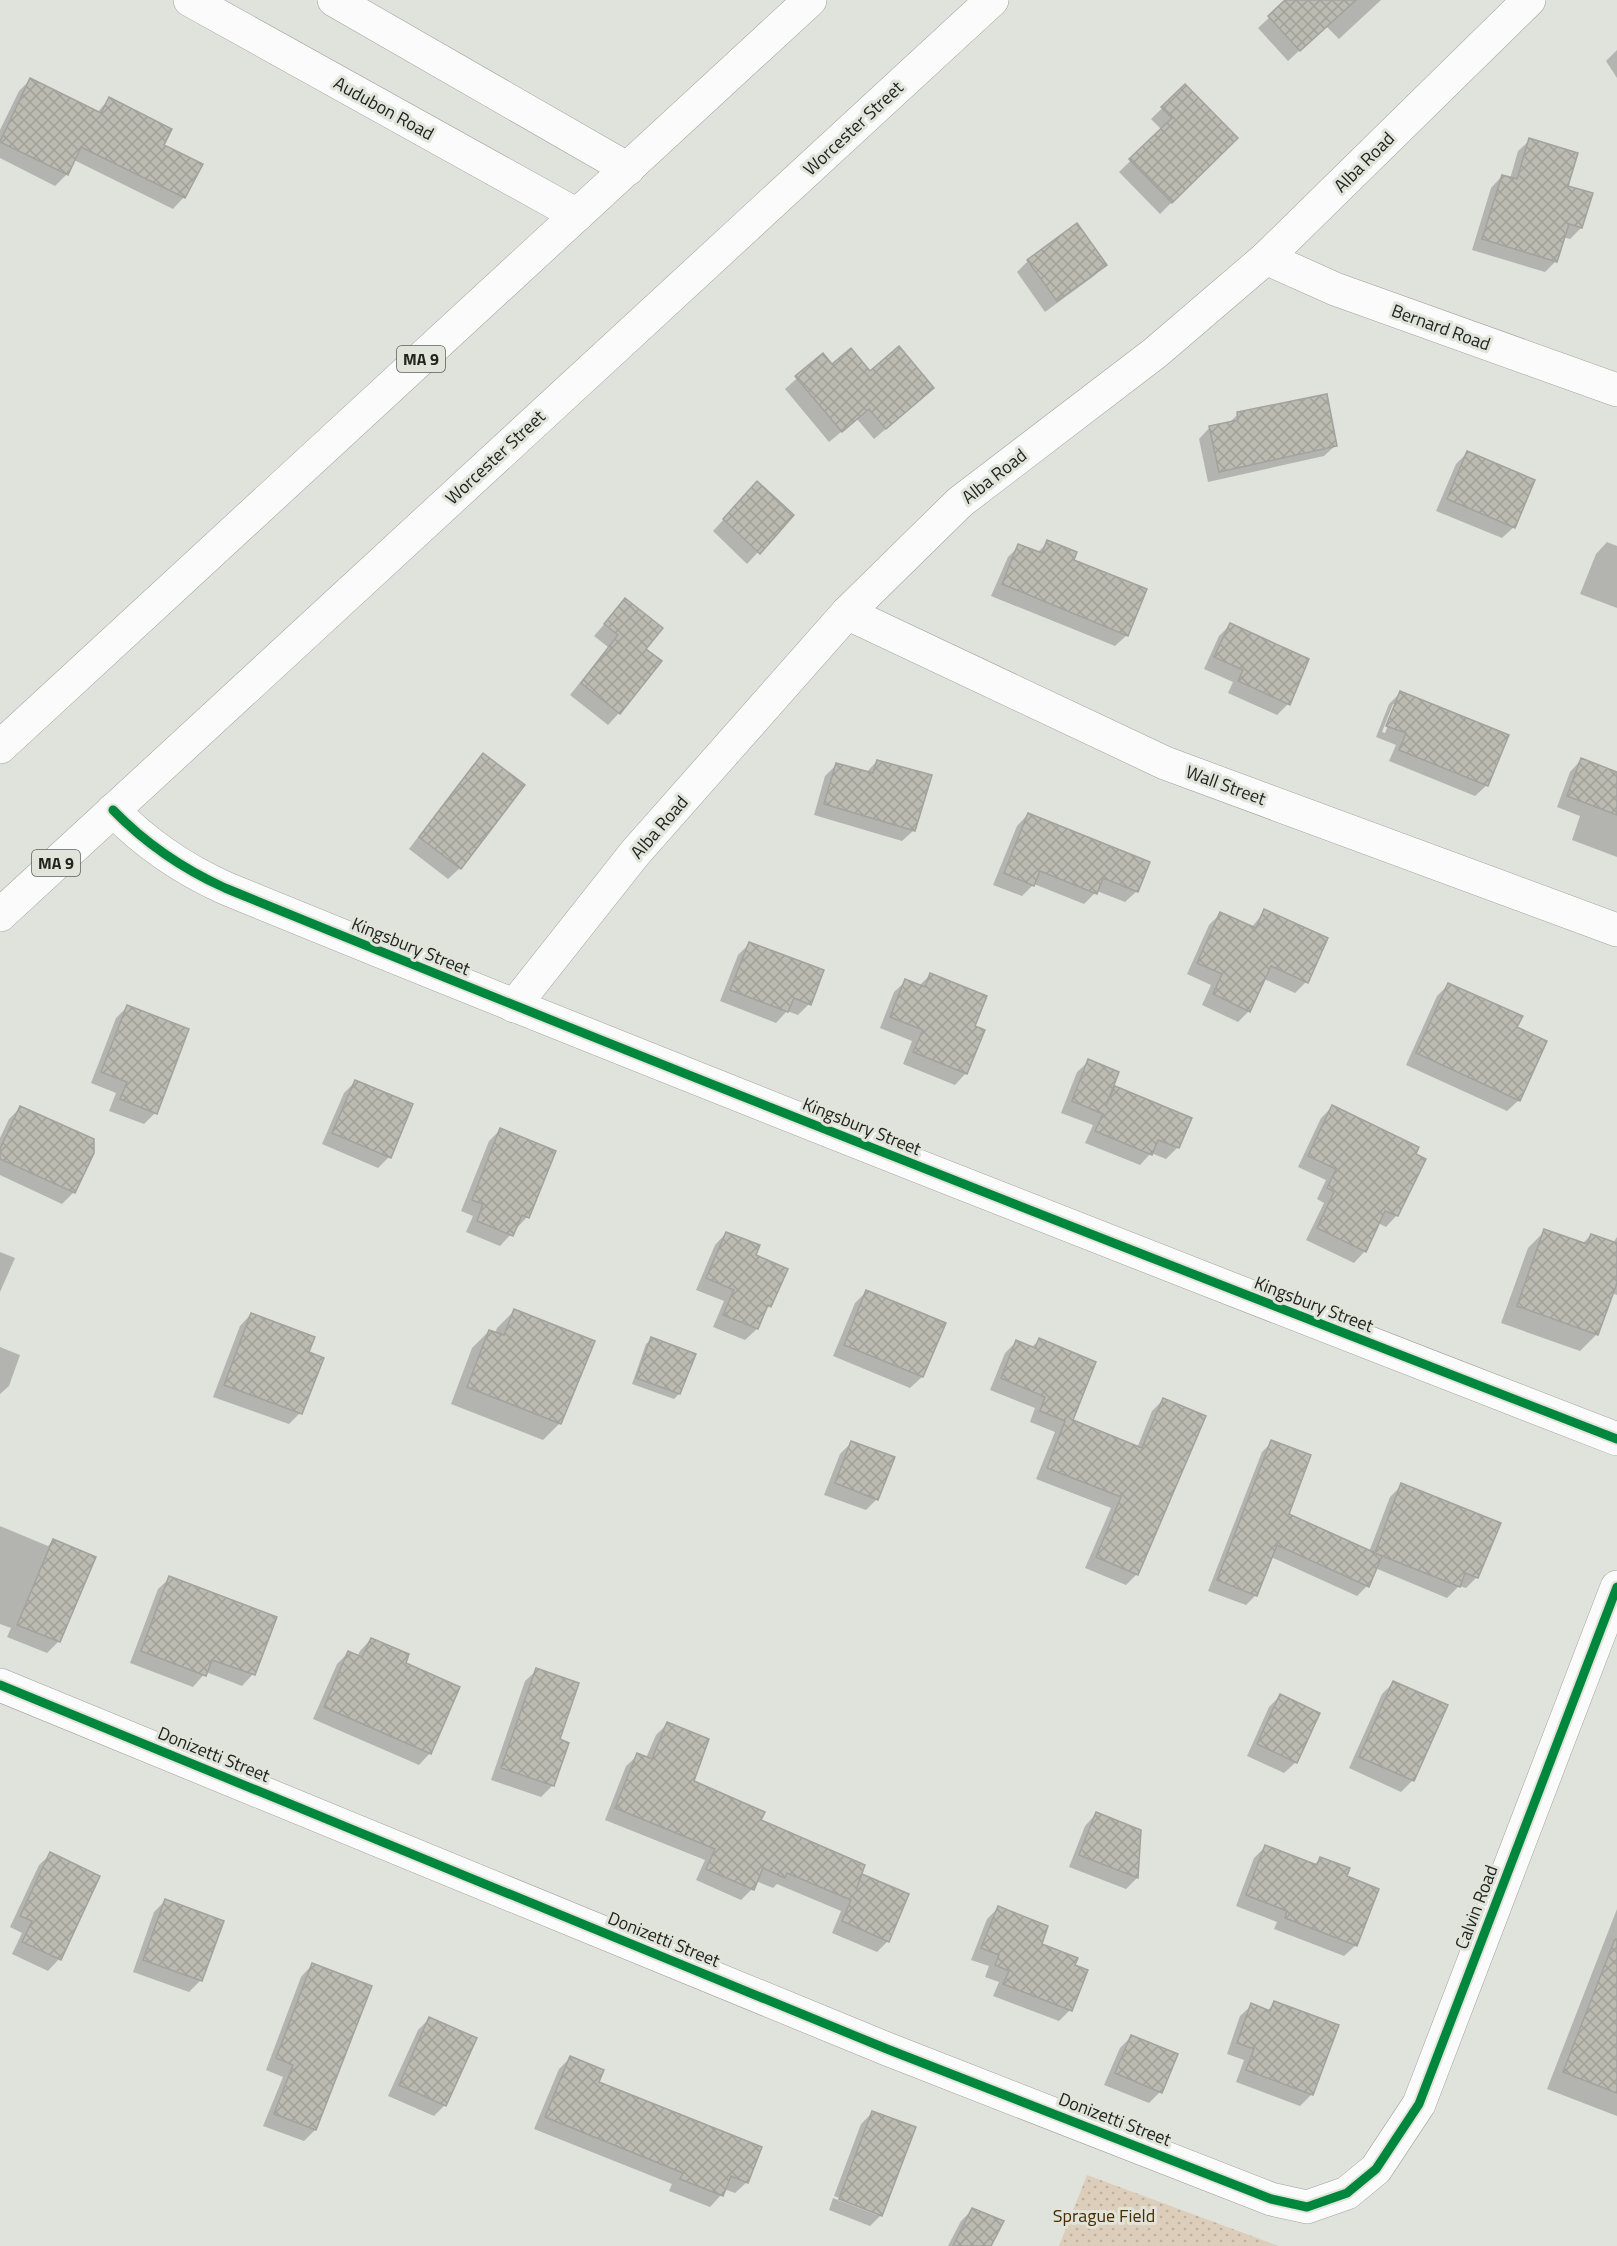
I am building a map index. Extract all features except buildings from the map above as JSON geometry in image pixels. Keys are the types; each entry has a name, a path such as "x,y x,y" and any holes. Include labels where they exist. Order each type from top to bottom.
{"main road":[{"name":"Audubon Road","path":"190,0 578,215"},
{"path":"334,0 628,169"},
{"name":"MA 9","path":"0,747 810,0"},
{"path":"951,38 957,13 957,0"},
{"name":"Worcester Street","path":"0,915 992,0"},
{"name":"Alba Road","path":"514,1006 635,853 846,613 960,502 1155,353 1266,258 1529,0"},
{"name":"Bernard Road","path":"1266,258 1335,289 1617,390"},
{"name":"Wall Street","path":"846,613 1165,763 1617,930"},
{"name":"Kingsbury Street","path":"113,810 129,827 157,849 207,880 514,1006 1617,1439"},
{"name":"Calvin Road","path":"1319,2202 1347,2193 1376,2169 1419,2104 1617,1587"},
{"name":"Donizetti Street","path":"0,1684 887,2049 1271,2199 1307,2207 1319,2202"}],"green space":[{"name":"Sprague Field","path":"1087,2175 1279,2246 1059,2246"}],"cycle path":[{"path":"113,810 165,854 225,888 920,1167 1617,1439"},
{"path":"0,1685 887,2049 1271,2199 1307,2207 1347,2193 1376,2169 1419,2104 1617,1587"}]}
